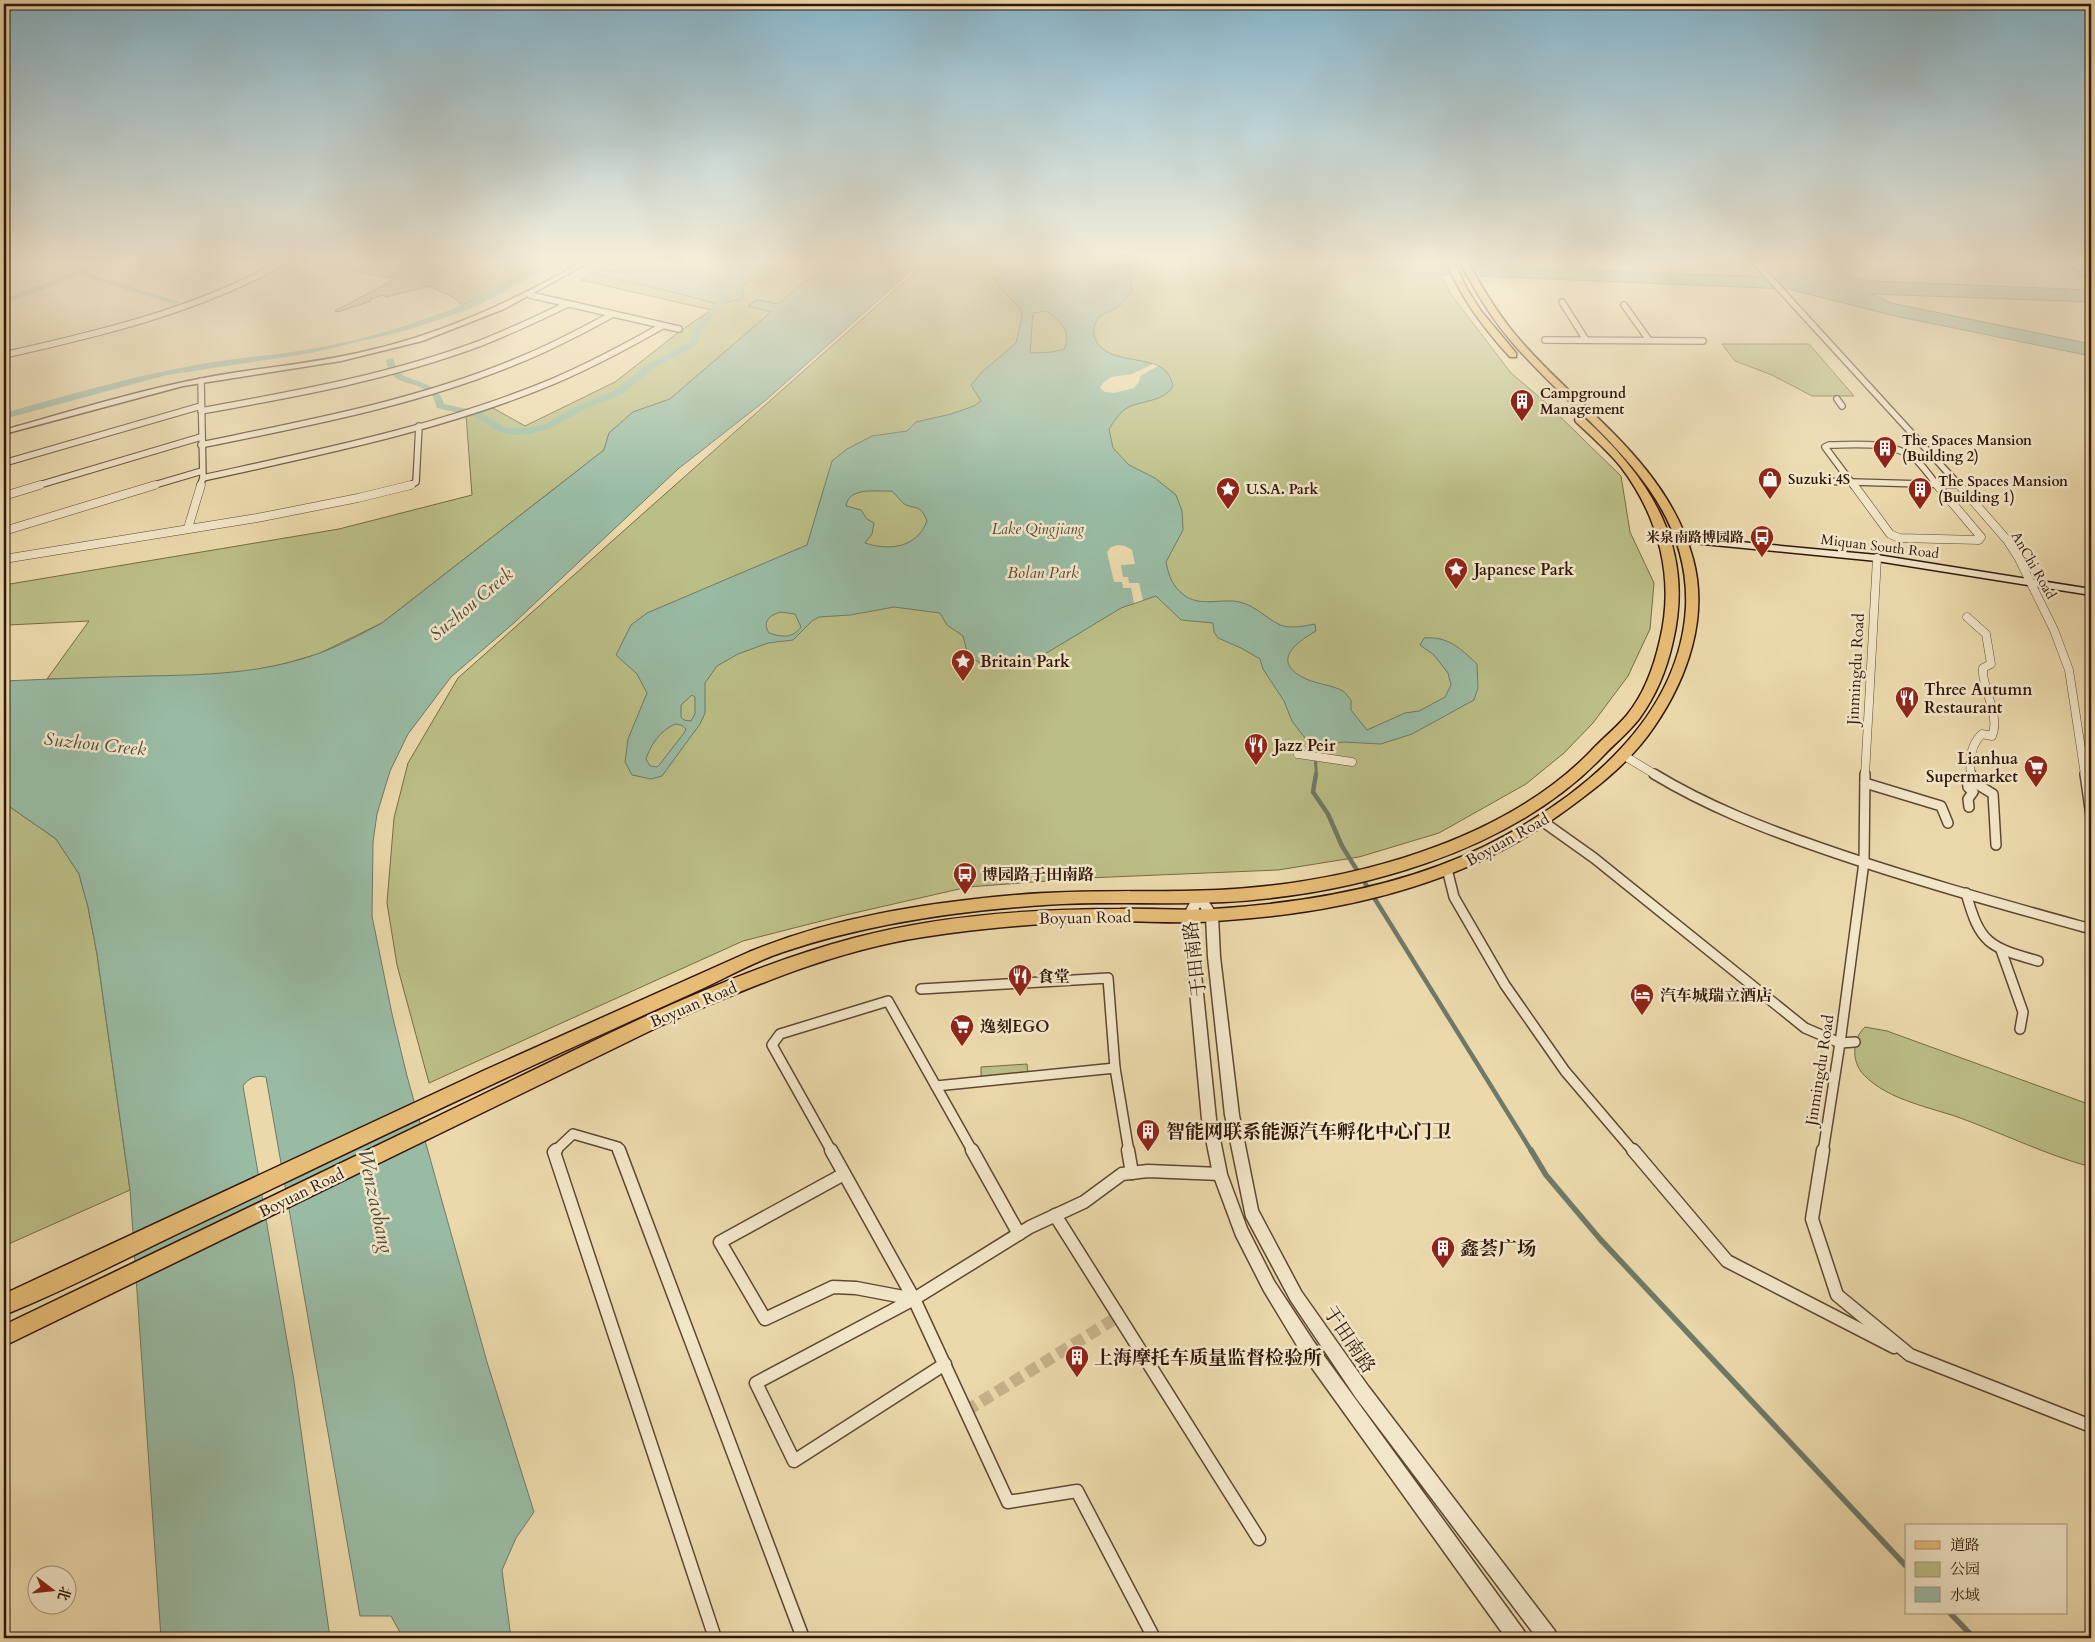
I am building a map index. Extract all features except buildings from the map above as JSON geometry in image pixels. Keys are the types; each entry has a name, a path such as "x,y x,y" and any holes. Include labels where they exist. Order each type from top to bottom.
{"main road":[{"name":"Boyuan Road","path":"4,1305 536,1055 777,948 910,914 1022,900 1246,894 1330,881 1394,866 1456,844 1519,815 1576,775 1639,710 1656,674 1670,627 1672,583 1671,565 1665,538 1644,493 1627,468 1500,341"},
{"name":"Boyuan Road","path":"4,1336 656,1020 754,978 860,943 916,931 1024,918 1117,915 1212,916 1272,912 1343,900 1447,869 1495,849 1542,822 1584,792 1642,736 1658,713 1687,644 1692,618 1693,588 1689,562 1682,540 1658,490 1636,461 1515,341"},
{"name":"Miquan South Road","path":"1665,538 1877,558 2091,592"}],"street":[{"path":"4,355 63,341"},
{"path":"4,432 87,408 201,381 301,366 379,350 412,341"},
{"path":"4,463 201,409 324,388 385,374 488,341"},
{"path":"201,445 303,424 442,388 526,359 566,341"},
{"path":"202,478 326,451 456,416 526,392 578,370 637,341"},
{"path":"1683,341 1703,341"},
{"name":"AnChi Road","path":"1827,341 2007,540 2032,582 2062,648 2069,670 2091,816"},
{"path":"188,528 202,478 201,381"},
{"path":"1837,399 1842,406"},
{"path":"4,559 341,503 412,485 416,482 419,426"},
{"path":"4,496 201,437"},
{"path":"1889,446 1902,450 1914,458 1936,484 1981,536 1979,540 1899,538 1890,534 1825,447 1889,446"},
{"path":"4,531 202,471"},
{"path":"1816,481 1959,485"},
{"name":"Jinmingdu Road","path":"1877,558 1864,862 1840,1043 1812,1219 1837,1295 1910,1355 2091,1426"},
{"path":"1967,617 1986,634 1991,664 1983,668 1983,680 1992,707 1992,720 1995,730 1992,736 1982,734 1976,739 1969,767 1972,781"},
{"path":"1298,754 1352,762"},
{"path":"1623,755 1700,800 1763,826 1864,862 2091,929"},
{"path":"1969,806 1968,800 1972,792 1968,787 1968,780 1993,794 1996,845"},
{"path":"1866,783 1901,796 1923,799 1941,806 1948,823"},
{"path":"1542,822 1594,858 1805,1028 1840,1043 1855,1042"},
{"path":"1447,869 1454,897 1505,985 1565,1072 1727,1261 1910,1355"},
{"path":"1966,893 1973,921 1985,942 2001,950 2038,961"},
{"name":"于田南路","path":"1200,896 1212,916 1214,956 1232,1115 1251,1212 1296,1296 1362,1392 1548,1638"},
{"name":"于田南路","path":"1200,896 1189,916 1209,1119 1220,1174 1241,1231 1274,1294 1308,1348 1517,1638"},
{"path":"2001,950 2007,972 2023,1012 2020,1029"},
{"path":"921,989 1108,978 1115,1068 1132,1173"},
{"path":"1019,1234 888,1001 780,1034 772,1045 914,1299 1008,1502 1077,1491 1154,1638"},
{"path":"936,1086 1115,1068"},
{"path":"715,1638 554,1152 573,1134 618,1147 803,1638"},
{"path":"945,1364 794,1461 756,1383 914,1299 1019,1234 1084,1202 1122,1174 1148,1171 1220,1174"},
{"path":"844,1174 720,1242 765,1319 833,1287 856,1288 914,1299"},
{"path":"1055,1215 1259,1539"},
{"path":"1442,1534 1457,1518"}],"green space":[{"path":"668,341 738,341 670,399 633,412 609,433 604,450 382,623 318,654 246,672 205,676 47,679 89,621 8,625 4,631 4,585 339,529 472,495 466,415 493,408 525,426 615,382"},
{"name":"Bolan Park","path":"838,341 1486,341 1511,373 1544,401 1621,476 1630,532 1654,583 1650,629 1628,676 1593,723 1564,753 1526,784 1439,833 1359,857 1278,870 1087,878 968,887 841,916 743,941 429,1083 397,965 387,903 394,818 408,763 458,678"},
{"path":"1722,344 1809,344 1854,396 1812,396 1772,375 1735,361"},
{"path":"4,805 10,807 56,839 79,874 88,907 97,954 130,1190 4,1246"},
{"path":"1865,1027 1887,1031 2091,1105 2091,1167 2043,1151 1963,1119 1911,1102 1874,1084 1860,1070 1855,1057 1858,1038"},
{"path":"1027,1064 1028,1074 981,1077 981,1067"}],"water":[{"path":"738,341 833,341 766,400 678,469 515,622 451,677 408,734 390,771 377,814 373,842 372,916 392,1014 407,1076 487,1362 534,1512 516,1538 502,1570 511,1638 403,1638 391,1616 360,1616 266,1077 259,1076 250,1079 243,1086 294,1381 330,1638 161,1638 130,1190 97,954 88,907 79,874 56,839 10,807 4,805 4,681 232,672 275,666 326,651 382,623 604,450 609,433 633,412 670,399"},
{"name":"Lake Qingjiang","path":"1017,341 1031,341 1030,353 1053,352 1064,349 1066,341 1097,341 1105,351 1124,358 1156,365 1164,369 1169,375 1173,386 1169,391 1158,398 1133,405 1124,410 1109,429 1113,448 1129,465 1155,478 1176,495 1182,511 1183,530 1166,562 1168,572 1180,592 1189,598 1201,601 1240,602 1258,610 1274,622 1284,626 1298,627 1315,624 1316,631 1301,641 1290,653 1289,666 1295,673 1306,679 1344,692 1351,700 1351,710 1367,730 1405,713 1419,711 1445,697 1451,685 1448,673 1434,655 1420,645 1424,638 1447,641 1459,648 1477,664 1478,688 1474,700 1412,734 1381,744 1343,742 1317,747 1308,742 1292,721 1284,701 1263,669 1260,659 1218,638 1214,632 1213,623 1181,620 1156,596 1121,608 1040,657 1017,665 986,667 968,655 963,636 947,625 940,613 894,607 850,615 819,617 812,621 793,640 768,643 738,654 717,666 705,683 705,713 700,724 662,776 651,779 632,775 625,762 628,739 647,693 637,674 616,655 631,625 647,613 807,545 832,461 847,449 872,436 907,431 916,422 951,414 974,406 981,401 971,385 982,372","holes":["865,491 892,491 904,504 921,510 927,521 916,537 901,545 883,547 865,543 872,534 874,523 867,519 861,510 846,506 848,500 852,495","781,612 795,614 801,627 794,634 786,636 769,633 766,626 768,620 770,617","692,695 695,697 695,714 691,721 684,720 681,717 681,705","675,724 681,725 686,729 684,733 657,767 650,766 646,759 653,743 665,730"]},
{"path":"2016,341 2075,341 2091,344 2091,356"}],"pier":[{"path":"1153,364 1158,366 1140,376 1139,382 1134,388 1114,393 1105,392 1100,388 1111,377 1132,374"},
{"path":"1118,545 1132,550 1135,564 1121,565 1123,577 1128,577 1129,583 1139,583 1143,600 1134,603 1131,588 1123,588 1122,582 1114,582 1107,552 1111,547"}],"waterway":[{"path":"4,416 167,373 311,351 361,341"},
{"path":"390,360 391,368 395,374 430,389 437,395 440,406 477,414 503,430 513,432 529,431 548,426 580,408 619,392 649,367 694,343 695,341"},
{"path":"1316,774 1315,754 1317,747"},
{"path":"1316,774 1313,792 1328,814 1342,846 1532,1152"},
{"path":"1531,1150 1546,1175 1600,1239 1905,1565"},
{"path":"1951,1614 1974,1638"}],"tunnel":[{"path":"966,1411 1119,1316"}],"place":[{"name":"Campground Management","path":"1522,422"},
{"name":"The Spaces Mansion (Building 2)","path":"1885,469"},
{"name":"Suzuki 4S","path":"1770,500"},
{"name":"U.S.A. Park","path":"1228,510"},
{"name":"The Spaces Mansion (Building 1)","path":"1920,510"},
{"name":"米泉南路博园路","path":"1762,558"},
{"name":"Japanese Park","path":"1456,590"},
{"name":"Britain Park","path":"963,682"},
{"name":"Three Autumn Restaurant","path":"1907,719"},
{"name":"Jazz Peir","path":"1256,766"},
{"name":"Lianhua Supermarket","path":"2036,788"},
{"name":"博园路于田南路","path":"965,895"},
{"name":"食堂","path":"1020,997"},
{"name":"汽车城瑞立酒店","path":"1642,1016"},
{"name":"逸刻EGO","path":"962,1047"},
{"name":"智能网联系能源汽车孵化中心门卫","path":"1148,1152"},
{"name":"鑫荟广场","path":"1443,1269"},
{"name":"上海摩托车质量监督检验所","path":"1077,1378"}],"water label":[{"name":"Suzhou Creek","path":"471,604"},
{"name":"Suzhou Creek","path":"95,744"},
{"name":"Wenzaobang","path":"376,1201"}]}
